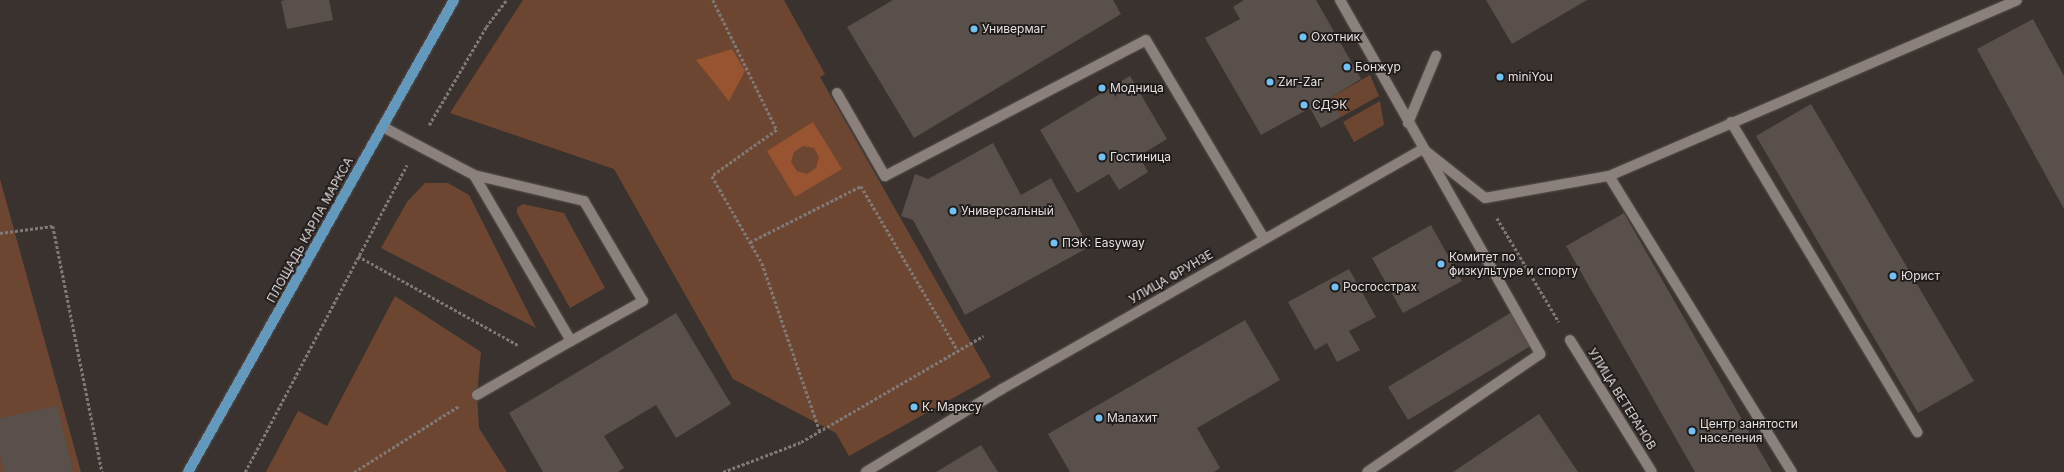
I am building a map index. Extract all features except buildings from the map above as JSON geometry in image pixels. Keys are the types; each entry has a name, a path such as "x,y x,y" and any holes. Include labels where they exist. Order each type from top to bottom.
{"main road":[{"name":"ПЛОЩАДЬ КАРЛА МАРКСА","path":"188,472 454,0"}],"street":[{"path":"1340,0 1408,123 1540,354 1367,472"},
{"path":"1423,149 1485,198 1609,176 1731,122 2017,0"},
{"path":"837,93 885,176 1146,40 1264,239"},
{"path":"1408,123 1436,56"},
{"path":"1731,122 1917,432"},
{"path":"383,127 417,147 474,175 584,201 643,301 477,395"},
{"name":"УЛИЦА ФРУНЗЕ","path":"866,472 1002,389 1423,149"},
{"path":"474,175 570,341"},
{"path":"1609,176 1792,472"},
{"name":"УЛИЦА ВЕТЕРАНОВ","path":"1570,340 1652,472"}],"path":[{"path":"245,472 417,147 486,27 506,0"},
{"path":"713,0 777,130 712,176 762,263 820,431"},
{"path":"750,242 861,186 958,351"},
{"path":"1485,198 1570,340"},
{"path":"0,234 53,226 102,472"},
{"path":"358,256 541,358"},
{"path":"723,472 801,442 983,336"},
{"path":"354,472 477,395"}],"shaded area":[{"path":"523,0 784,0 825,74 820,77 991,377 849,456 836,433 733,379 614,169 450,113"},
{"path":"732,49 745,71 729,101 696,60"},
{"path":"1370,75 1379,96 1341,117 1330,98"},
{"path":"1380,101 1384,125 1354,142 1343,122"},
{"path":"813,122 842,169 795,197 767,151","holes":["803,146 814,148 819,157 816,168 807,174 797,171 791,162 794,152"]},
{"path":"0,179 81,472 0,472"},
{"path":"425,183 448,183 469,195 536,328 381,248 407,202"},
{"path":"523,204 564,213 605,288 570,308 517,213 517,208"},
{"path":"395,296 481,352 477,395 479,428 507,472 266,472 298,411 327,426"}],"place":[{"name":"Универмаг","path":"974,29"},
{"name":"Охотник","path":"1303,37"},
{"name":"Бонжур","path":"1347,67"},
{"name":"miniYou","path":"1500,77"},
{"name":"Zиг-Zаг","path":"1270,82"},
{"name":"Модница","path":"1102,88"},
{"name":"СДЭК","path":"1304,105"},
{"name":"Гостиница","path":"1102,157"},
{"name":"Универсальный","path":"953,211"},
{"name":"ПЭК: Easyway","path":"1054,243"},
{"name":"Комитет по физкультуре и спорту","path":"1441,264"},
{"name":"Юрист","path":"1893,276"},
{"name":"Росгосстрах","path":"1335,287"},
{"name":"К. Марксу","path":"914,407"},
{"name":"Малахит","path":"1099,418"},
{"name":"Центр занятости населения","path":"1692,431"}]}
